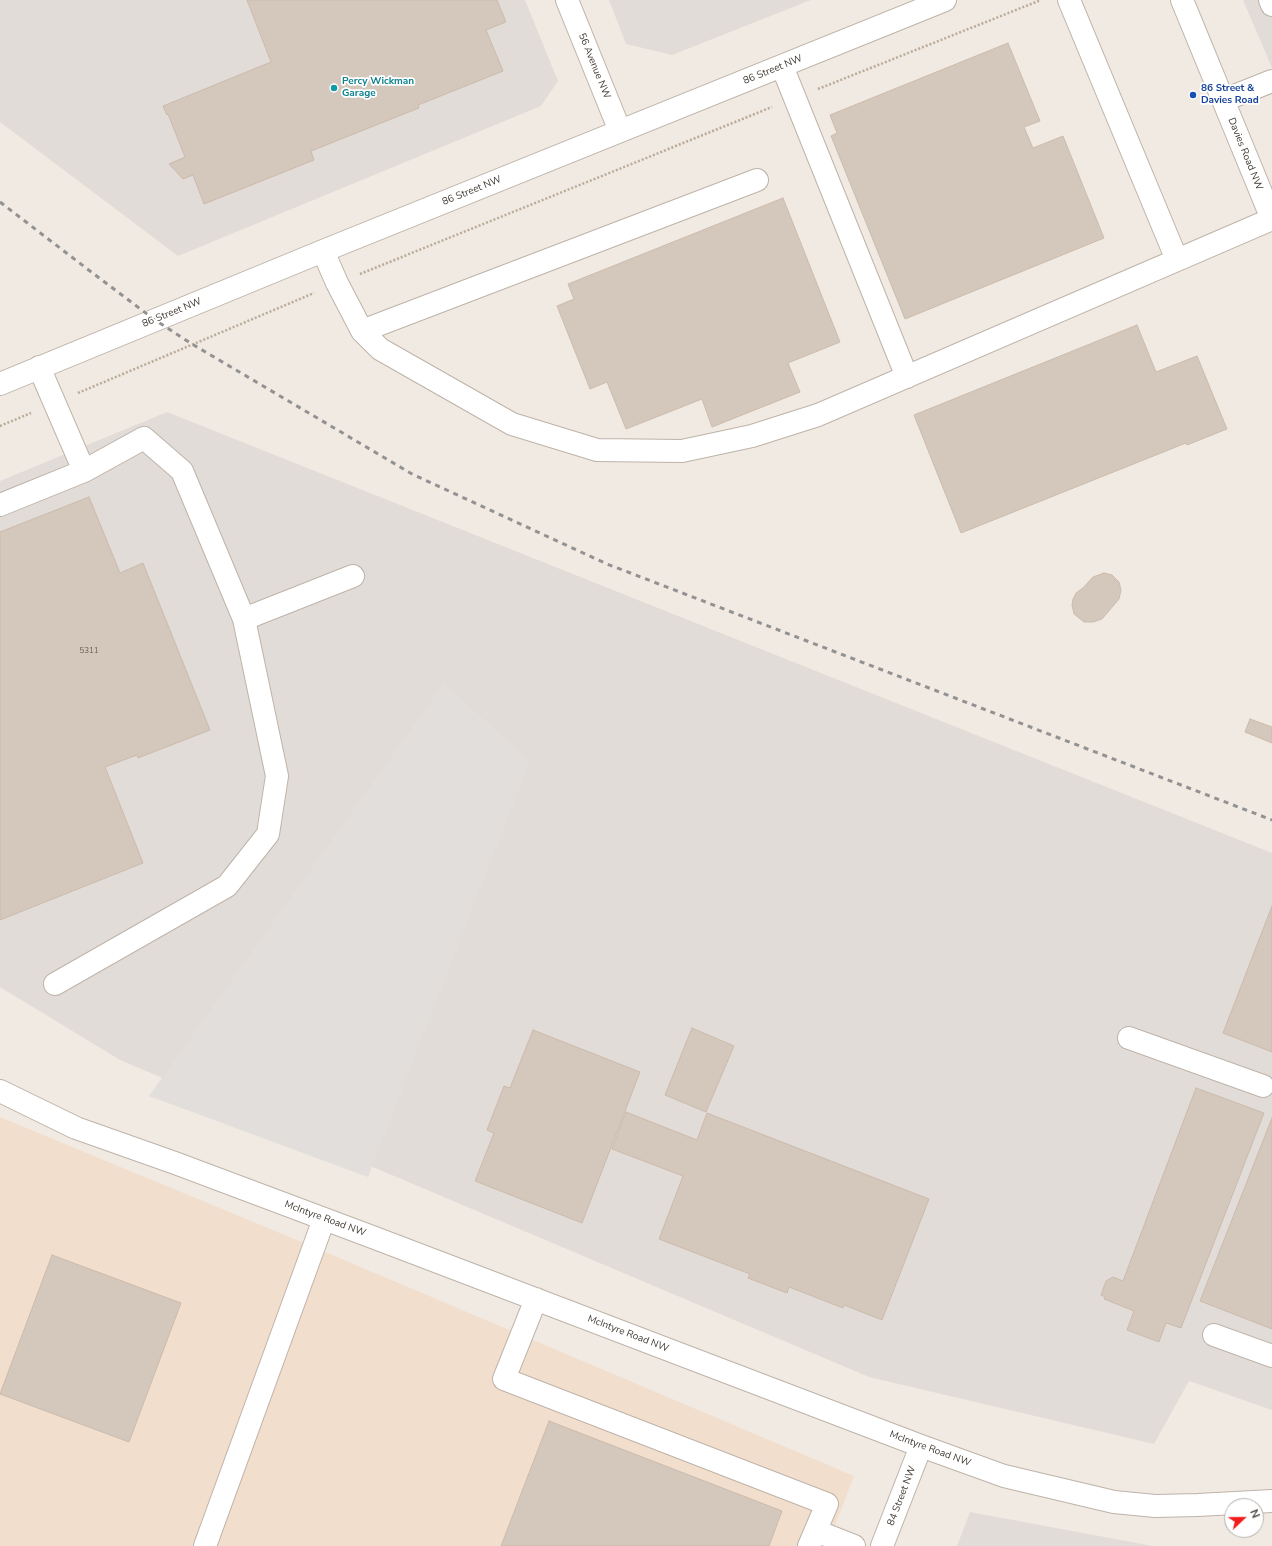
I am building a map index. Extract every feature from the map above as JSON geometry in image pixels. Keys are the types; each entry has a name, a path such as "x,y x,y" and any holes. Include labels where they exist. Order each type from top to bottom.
{"street":[{"name":"56 Avenue NW","path":"567,0 620,131"},
{"name":"86 Street NW","path":"0,384 323,251 945,0"},
{"path":"1069,0 1177,260"},
{"name":"Davies Road NW","path":"1182,0 1272,219"},
{"path":"1270,0 1272,5"},
{"path":"782,66 907,377"},
{"path":"1224,100 1272,82"},
{"path":"362,332 757,180"},
{"path":"323,251 337,283 362,332 380,349 512,424 597,450 682,451 752,436 818,415 1272,219"},
{"path":"39,367 84,471"},
{"path":"0,505 84,471 144,438 182,470 244,619 277,776 268,834 227,886 55,984"},
{"path":"244,619 353,576"},
{"path":"1129,1038 1263,1086"},
{"name":"McIntyre Road NW","path":"0,1091 76,1128 175,1163 921,1446 1004,1476 1114,1502 1170,1506 1272,1501"},
{"path":"205,1546 324,1219"},
{"path":"536,1299 504,1379 827,1504 813,1538 854,1546"},
{"path":"1214,1335 1272,1356"},
{"name":"84 Street NW","path":"882,1546 921,1446"}],"path":[{"path":"0,426 337,283 1041,0"}],"shaded area":[{"name":"Percy Wickman Garage","path":"0,0 525,0 558,81 541,106 178,256 0,122"},
{"path":"609,0 811,0 672,55 626,44"},
{"path":"1243,0 1272,0 1272,68"},
{"path":"167,412 1272,853 1272,1410 1189,1381 1154,1444 869,1377 120,1060 0,987 0,481"},
{"path":"444,683 530,761 368,1177 149,1096"},
{"path":"0,1117 304,1243 854,1476 827,1546 0,1546"},
{"path":"970,1512 1153,1546 957,1546"}],"building":[{"name":"Percy Wickman Garage","path":"247,0 497,0 506,22 486,30 503,71 418,105 419,108 311,151 314,160 204,204 193,175 183,179 169,164 185,157 168,114 167,115 163,106 271,62"},
{"path":"1008,43 1040,121 1024,127 1033,148 1063,136 1104,238 905,319 831,136 837,133 830,115"},
{"path":"783,198 840,342 788,363 800,392 712,427 702,399 626,429 607,382 590,389 557,306 574,299 568,284"},
{"path":"1137,325 1156,372 1197,356 1227,429 1187,445 1186,443 961,533 914,415"},
{"path":"89,497 120,573 143,563 210,730 138,758 137,755 105,767 143,863 0,920 0,532"},
{"path":"1104,573 1112,575 1119,582 1121,590 1119,599 1102,619 1093,622 1084,622 1074,614 1072,605 1073,599 1076,593 1093,577"},
{"path":"1250,719 1272,727 1272,743 1245,732"},
{"path":"1272,906 1272,1052 1223,1033"},
{"path":"692,1028 734,1046 706,1112 665,1095"},
{"path":"533,1030 640,1072 582,1223 475,1181 494,1133 487,1130 504,1086 510,1088"},
{"path":"1196,1088 1264,1113 1181,1328 1166,1323 1159,1342 1127,1330 1134,1311 1104,1299 1105,1297 1101,1295 1106,1281 1113,1277 1123,1281"},
{"path":"626,1112 697,1140 707,1113 929,1199 882,1320 844,1305 843,1308 789,1287 787,1293 748,1278 750,1274 659,1239 683,1176 612,1149"},
{"path":"1272,1118 1272,1329 1200,1301"},
{"path":"52,1255 181,1303 129,1442 0,1394"},
{"path":"549,1421 782,1511 769,1546 501,1546"}],"railway":[{"path":"0,202 155,320 192,344 412,474 607,564 1272,820"}],"place":[{"name":"Percy Wickman Garage","path":"334,88"},
{"name":"86 Street & Davies Road","path":"1193,95"}]}
